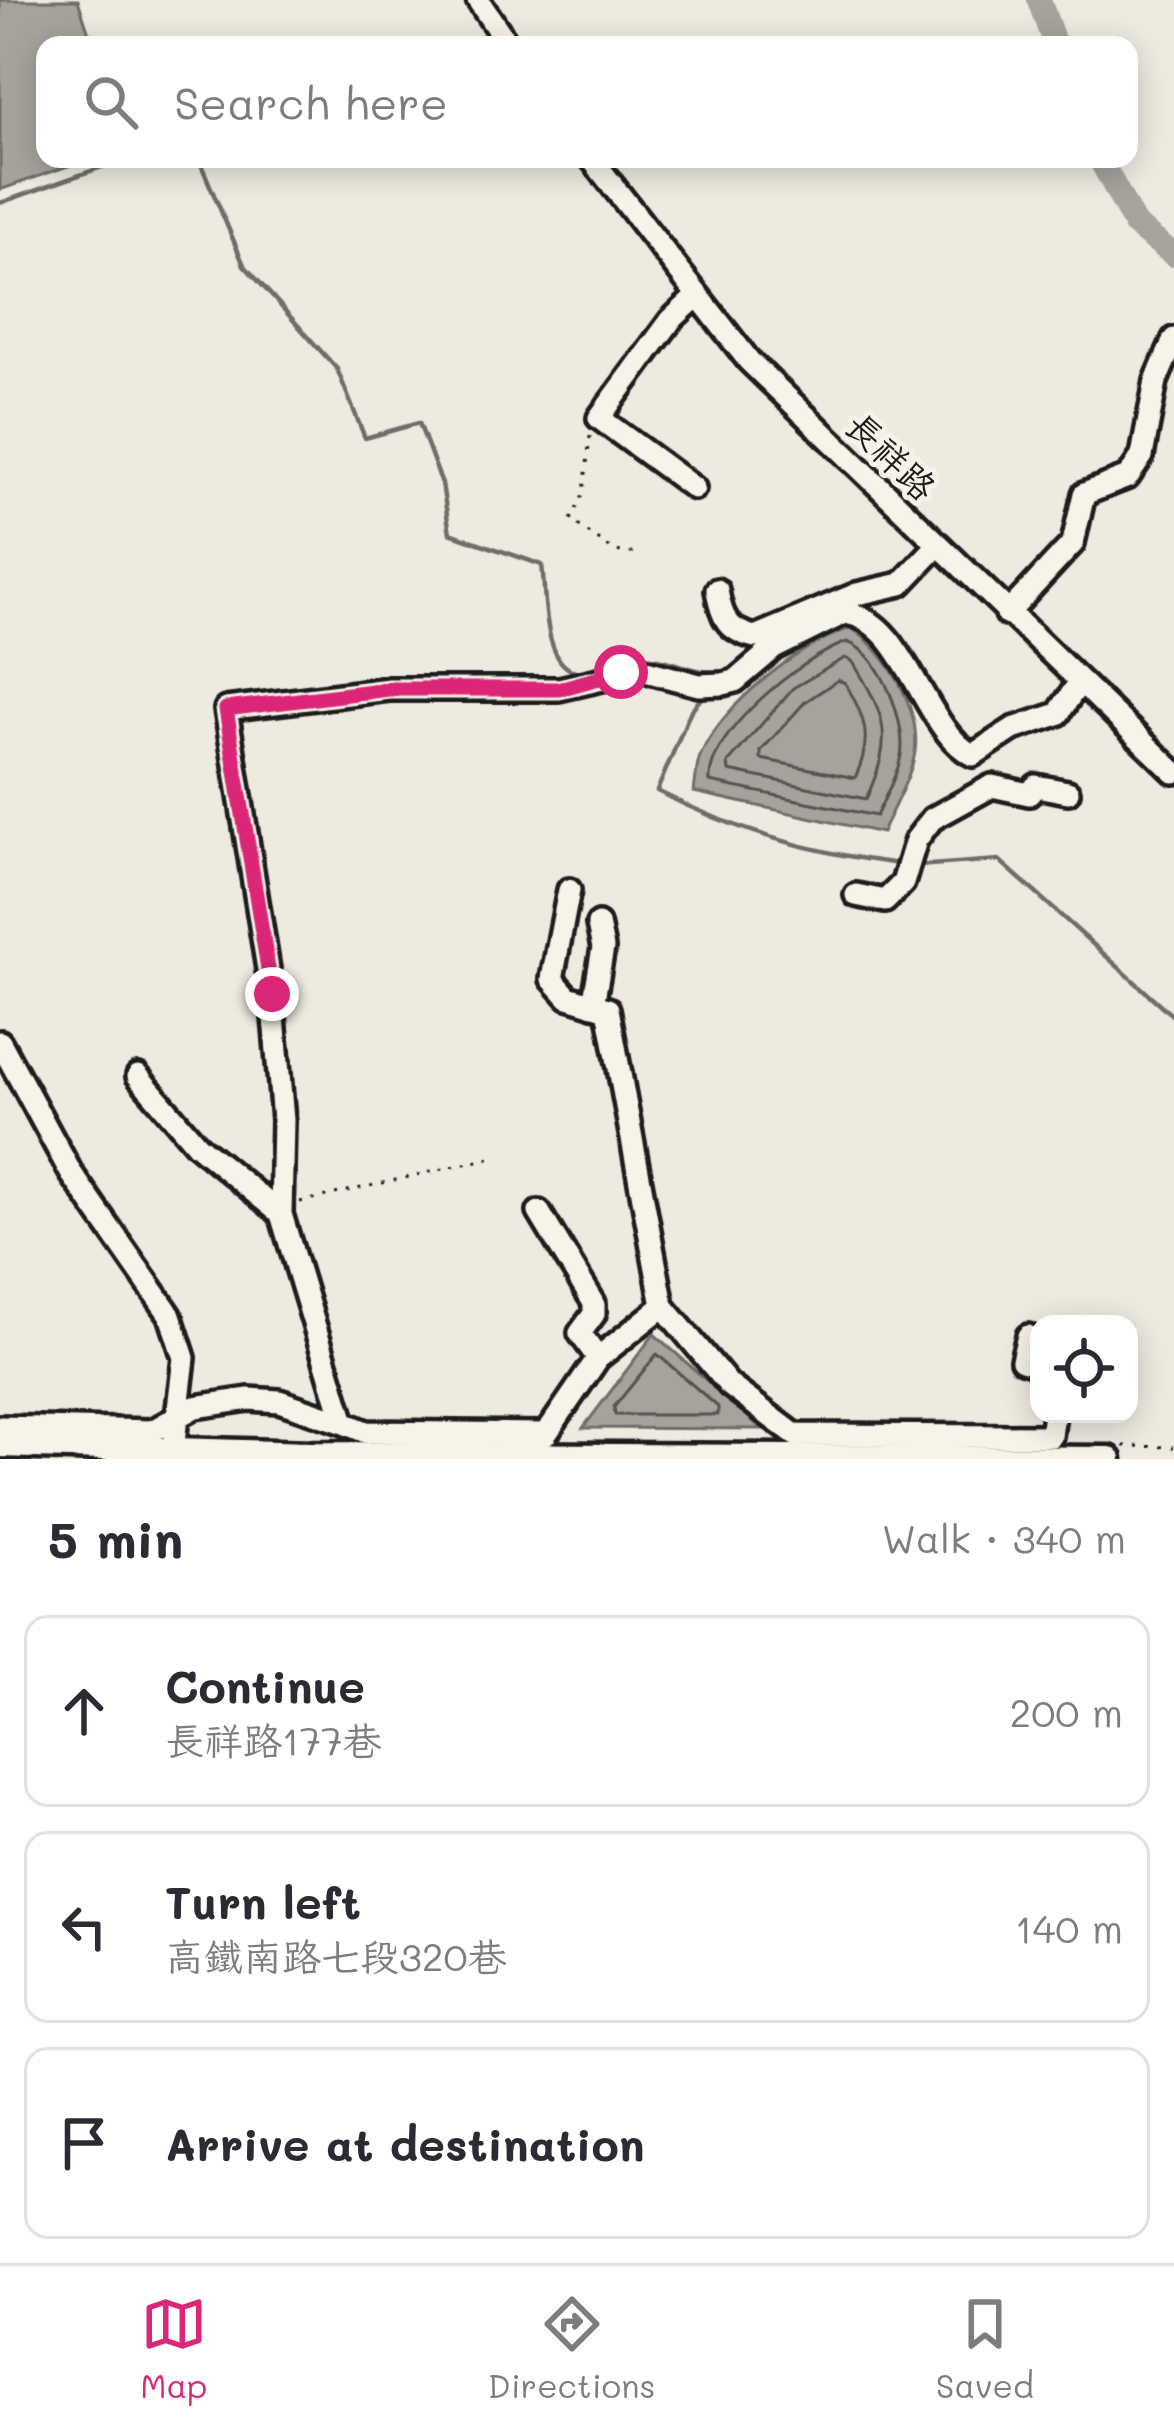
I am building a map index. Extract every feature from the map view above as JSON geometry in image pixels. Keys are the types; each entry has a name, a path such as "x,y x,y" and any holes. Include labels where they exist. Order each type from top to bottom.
{"main road":[{"path":"0,1445 172,1455 1108,1459"}],"street":[{"path":"478,0 502,36"},
{"name":"長祥路","path":"599,168 749,362 1174,772"},
{"path":"694,488 599,418 671,320 697,297"},
{"path":"1007,614 1073,543 1084,494 1129,477 1142,455 1156,381 1174,339"},
{"path":"717,590 721,614 730,626 755,637 857,594 901,584 937,546"},
{"path":"344,1423 281,1209 283,1120 272,994 226,709 389,689 559,689 641,670 699,685 724,684 822,621 852,613 870,624 904,662 952,742 979,755 992,786"},
{"path":"979,755 1013,729 1058,714 1079,683"},
{"path":"856,895 885,901 903,883 924,827 992,786 1029,794 1036,786 1068,793"},
{"path":"569,890 552,979 568,997 608,1009 664,1306 729,1385 786,1431 1051,1436 1053,1423"},
{"path":"593,1005 603,948 598,924"},
{"path":"0,1042 71,1173 170,1315 184,1358 172,1455"},
{"path":"138,1076 197,1145 281,1209"},
{"path":"538,1212 594,1303 594,1314 580,1334 598,1358"},
{"path":"0,1427 152,1431 174,1414 249,1399 279,1401 366,1432 546,1434 598,1358 664,1306"},
{"path":"1028,1336 1022,1360 1030,1362"},
{"path":"918,1435 941,1458"}],"path":[{"path":"599,418 590,436 584,492 571,520 614,551 639,554"},
{"path":"281,1209 491,1158"}],"water":[{"path":"0,0 78,0 90,36 36,36 36,168 62,168 0,190"},
{"path":"851,628 888,665 907,699 915,735 910,772 882,833 694,792 701,754 745,696 787,662"},
{"path":"654,1334 762,1429 583,1428"}],"waterway":[{"path":"1039,0 1052,36"},
{"path":"0,203 99,168"},
{"path":"203,168 244,265 337,369 365,438 419,423 442,484 450,533 542,565 552,644 567,668 588,671 643,657 695,670 732,670"},
{"path":"1105,168 1135,225 1174,255"},
{"path":"706,693 691,710 657,791 774,838 899,864"},
{"path":"916,866 999,860 1174,1017"}],"route":[{"path":"272,994 226,709 421,687 496,693 559,689 621,672"}]}
